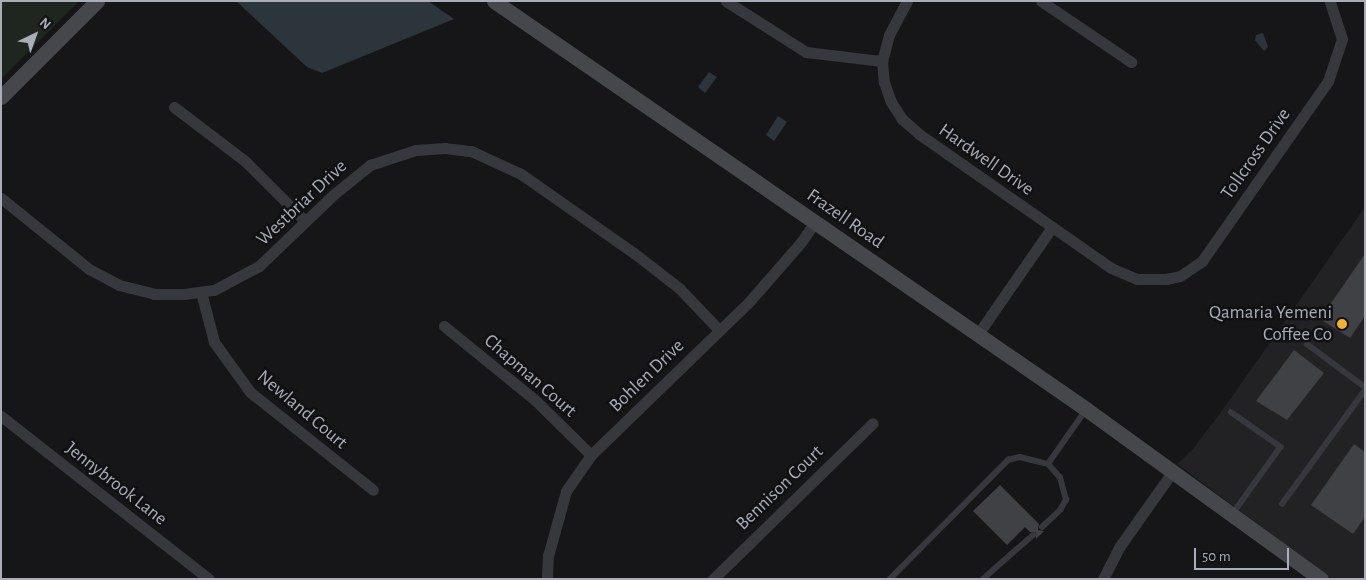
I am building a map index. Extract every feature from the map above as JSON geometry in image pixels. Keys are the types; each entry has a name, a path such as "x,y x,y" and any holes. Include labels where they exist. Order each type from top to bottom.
{"street":[{"path":"1,98 97,1"},
{"name":"Frazell Road","path":"494,1 1086,409 1321,579"},
{"path":"726,1 806,52 882,60"},
{"name":"Hardwell Drive","path":"908,1 889,35 882,60 884,82 902,119 919,134 1111,268 1137,279 1166,279"},
{"path":"1041,1 1131,62"},
{"name":"Tollcross Drive","path":"1166,279 1180,276 1202,261 1317,97 1340,54 1340,26 1330,1"},
{"path":"174,107 245,161 305,221"},
{"name":"Westbriar Drive","path":"1,198 90,269 119,286 154,294 201,292 214,290 260,266 305,221 370,165 416,150 445,148 471,151 521,174 634,252 661,272 719,330"},
{"name":"Bohlen Drive","path":"547,579 548,556 566,491 591,455 748,303 802,242 815,222"},
{"path":"978,334 1052,227"},
{"name":"Newland Court","path":"201,292 214,342 250,392 373,490"},
{"name":"Chapman Court","path":"444,326 535,400 591,455"},
{"name":"Jennybrook Lane","path":"1,416 209,579"},
{"name":"Bennison Court","path":"712,579 873,423"},
{"path":"1103,579 1120,546 1173,471"}],"lane":[{"path":"1282,504 1365,389 1307,344"},
{"path":"1048,464 1086,409"},
{"path":"1231,412 1281,447 1233,514"},
{"path":"890,579 1008,460 1020,457 1048,464 1060,478 1066,500 1060,510 1042,527"},
{"path":"983,579 1033,535"}],"shaded area":[{"path":"1,1 79,1 1,79"},
{"path":"236,1 428,1 454,19 322,73 307,67"},
{"path":"1263,33 1268,47 1264,51 1255,40 1256,35"},
{"path":"709,72 717,77 705,93 698,87"},
{"path":"778,116 787,122 774,141 766,135"},
{"path":"1365,207 1365,579 1332,579 1177,464 1192,450 1224,408"}],"building":[{"path":"1365,254 1365,316 1350,338 1320,319"},
{"path":"1294,350 1324,373 1287,420 1256,401"},
{"path":"1354,444 1365,452 1365,517 1353,534 1311,505"},
{"path":"1000,485 1039,524 1038,530 1044,531 1036,539 1036,532 1030,532 1025,527 1007,545 973,511"}],"place":[{"name":"Qamaria Yemeni Coffee Co","path":"1342,324"}]}
